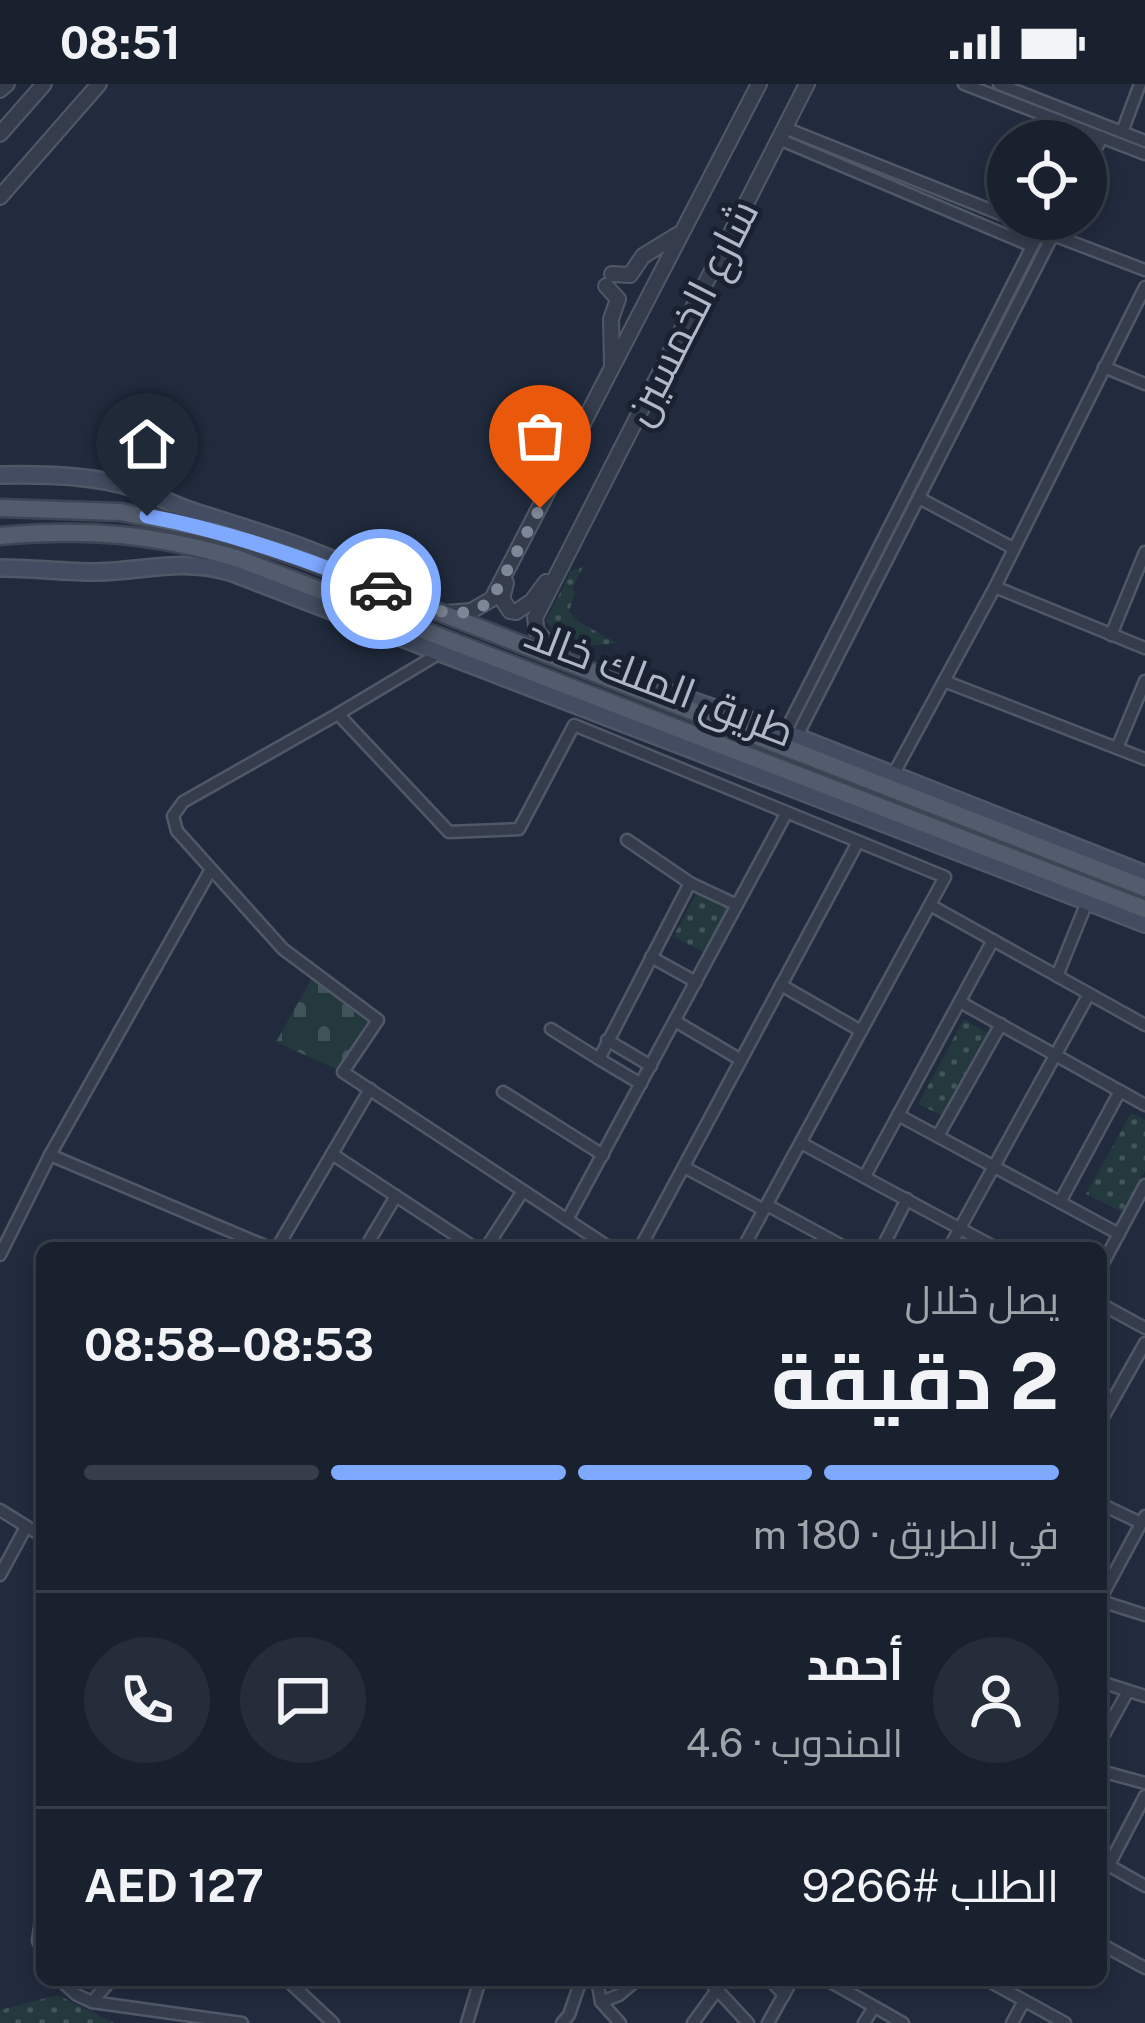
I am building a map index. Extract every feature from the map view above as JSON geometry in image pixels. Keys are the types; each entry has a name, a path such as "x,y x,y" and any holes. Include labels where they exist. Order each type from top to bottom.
{"main road":[{"path":"0,475 45,473 140,489 345,561 440,613"},
{"name":"طريق الملك خالد","path":"0,508 121,512 298,556 1145,888"},
{"name":"طريق الملك خالد","path":"0,536 101,531 167,540 239,559 1145,909"},
{"path":"0,568 102,572 170,562 199,563 1145,924"},
{"path":"568,662 791,734 1145,874"}],"street":[{"path":"0,134 44,84"},
{"path":"0,197 99,84"},
{"name":"شارع الخمسين","path":"440,613 480,609 492,599 759,84"},
{"name":"شارع الخمسين","path":"568,662 537,632 536,618 807,84"},
{"path":"964,84 1051,120"},
{"path":"999,84 1145,141"},
{"path":"1122,132 1140,84"},
{"path":"782,134 987,210"},
{"path":"782,134 1032,246"},
{"path":"1107,142 1145,154"},
{"path":"612,371 611,319 618,299 609,280 630,275 643,256 681,232"},
{"path":"791,734 1035,240"},
{"path":"791,734 1051,240"},
{"path":"1064,240 1145,270"},
{"path":"893,775 995,587 1145,287"},
{"path":"1104,368 1145,385"},
{"path":"919,498 1013,548"},
{"path":"1111,634 1145,552"},
{"path":"510,566 502,599 516,612 532,601 564,559"},
{"path":"995,587 1145,649"},
{"path":"442,652 183,802 173,816 177,831 283,950 378,1021 344,1072 601,1242"},
{"path":"944,681 1145,759"},
{"path":"1117,748 1145,681"},
{"path":"338,714 449,832 519,829 574,725 945,877 746,1242"},
{"path":"567,1220 787,814"},
{"path":"627,840 690,883 737,905"},
{"path":"643,1242 858,842"},
{"path":"0,1255 50,1155 210,871"},
{"path":"599,1059 690,883"},
{"path":"1057,976 1088,902"},
{"path":"930,905 1145,1025"},
{"path":"865,1176 993,940"},
{"path":"651,958 696,982"},
{"path":"781,985 861,1031"},
{"path":"952,1242 1089,994"},
{"path":"960,1002 1145,1105"},
{"path":"675,1021 741,1060"},
{"path":"938,1136 1000,1024"},
{"path":"551,1029 640,1084"},
{"path":"607,1040 651,1066"},
{"path":"277,1242 370,1089"},
{"path":"1060,1202 1120,1091"},
{"path":"502,1092 603,1154"},
{"path":"898,1115 1119,1234"},
{"path":"801,1143 985,1242"},
{"path":"332,1154 466,1242"},
{"path":"50,1155 259,1242"},
{"path":"684,1167 830,1242"},
{"path":"1107,1256 1145,1185"},
{"path":"490,1242 523,1191"},
{"path":"369,1242 396,1196"},
{"path":"885,1242 907,1199"},
{"path":"1107,1307 1145,1328"},
{"path":"1107,1410 1145,1343"},
{"path":"1107,1387 1117,1393"},
{"path":"1107,1506 1143,1520 1107,1589"},
{"path":"0,1510 36,1533"},
{"path":"0,1575 26,1527"},
{"path":"1107,1602 1145,1615"},
{"path":"1107,1684 1145,1696"},
{"path":"1107,1729 1128,1690"},
{"path":"1107,1773 1145,1784"},
{"path":"1107,1860 1145,1796"},
{"path":"1107,1864 1145,1886"},
{"path":"1107,1947 1143,1962"},
{"path":"66,1986 92,2002 242,2023"},
{"path":"92,2002 106,1986"},
{"path":"293,1986 332,2023"},
{"path":"467,2023 478,1986"},
{"path":"562,2023 579,1986"},
{"path":"598,1986 601,2002 620,2023"},
{"path":"601,2002 630,1986"},
{"path":"693,2023 712,1986"},
{"path":"714,1986 748,2023"},
{"path":"776,1986 784,1995"},
{"path":"768,2023 789,1986"},
{"path":"838,1986 903,2023"},
{"path":"997,1986 1065,2023"},
{"path":"1012,2023 1024,2001"},
{"path":"864,2023 874,2006"}],"green space":[{"path":"583,567 572,588 575,593 569,611 579,622 617,643 570,641 546,621 571,571"},
{"path":"697,893 729,910 704,952 673,937"},
{"path":"312,978 371,1025 338,1070 276,1042"},
{"path":"964,1019 987,1033 941,1115 918,1104"},
{"path":"1131,1113 1145,1120 1145,1171 1122,1212 1086,1194"},
{"path":"58,1995 114,2023 0,2023 0,2010"}],"way so far":[{"path":"381,589 440,613 480,609 492,599 540,508"}],"route":[{"path":"147,516 298,556 381,589"}]}
